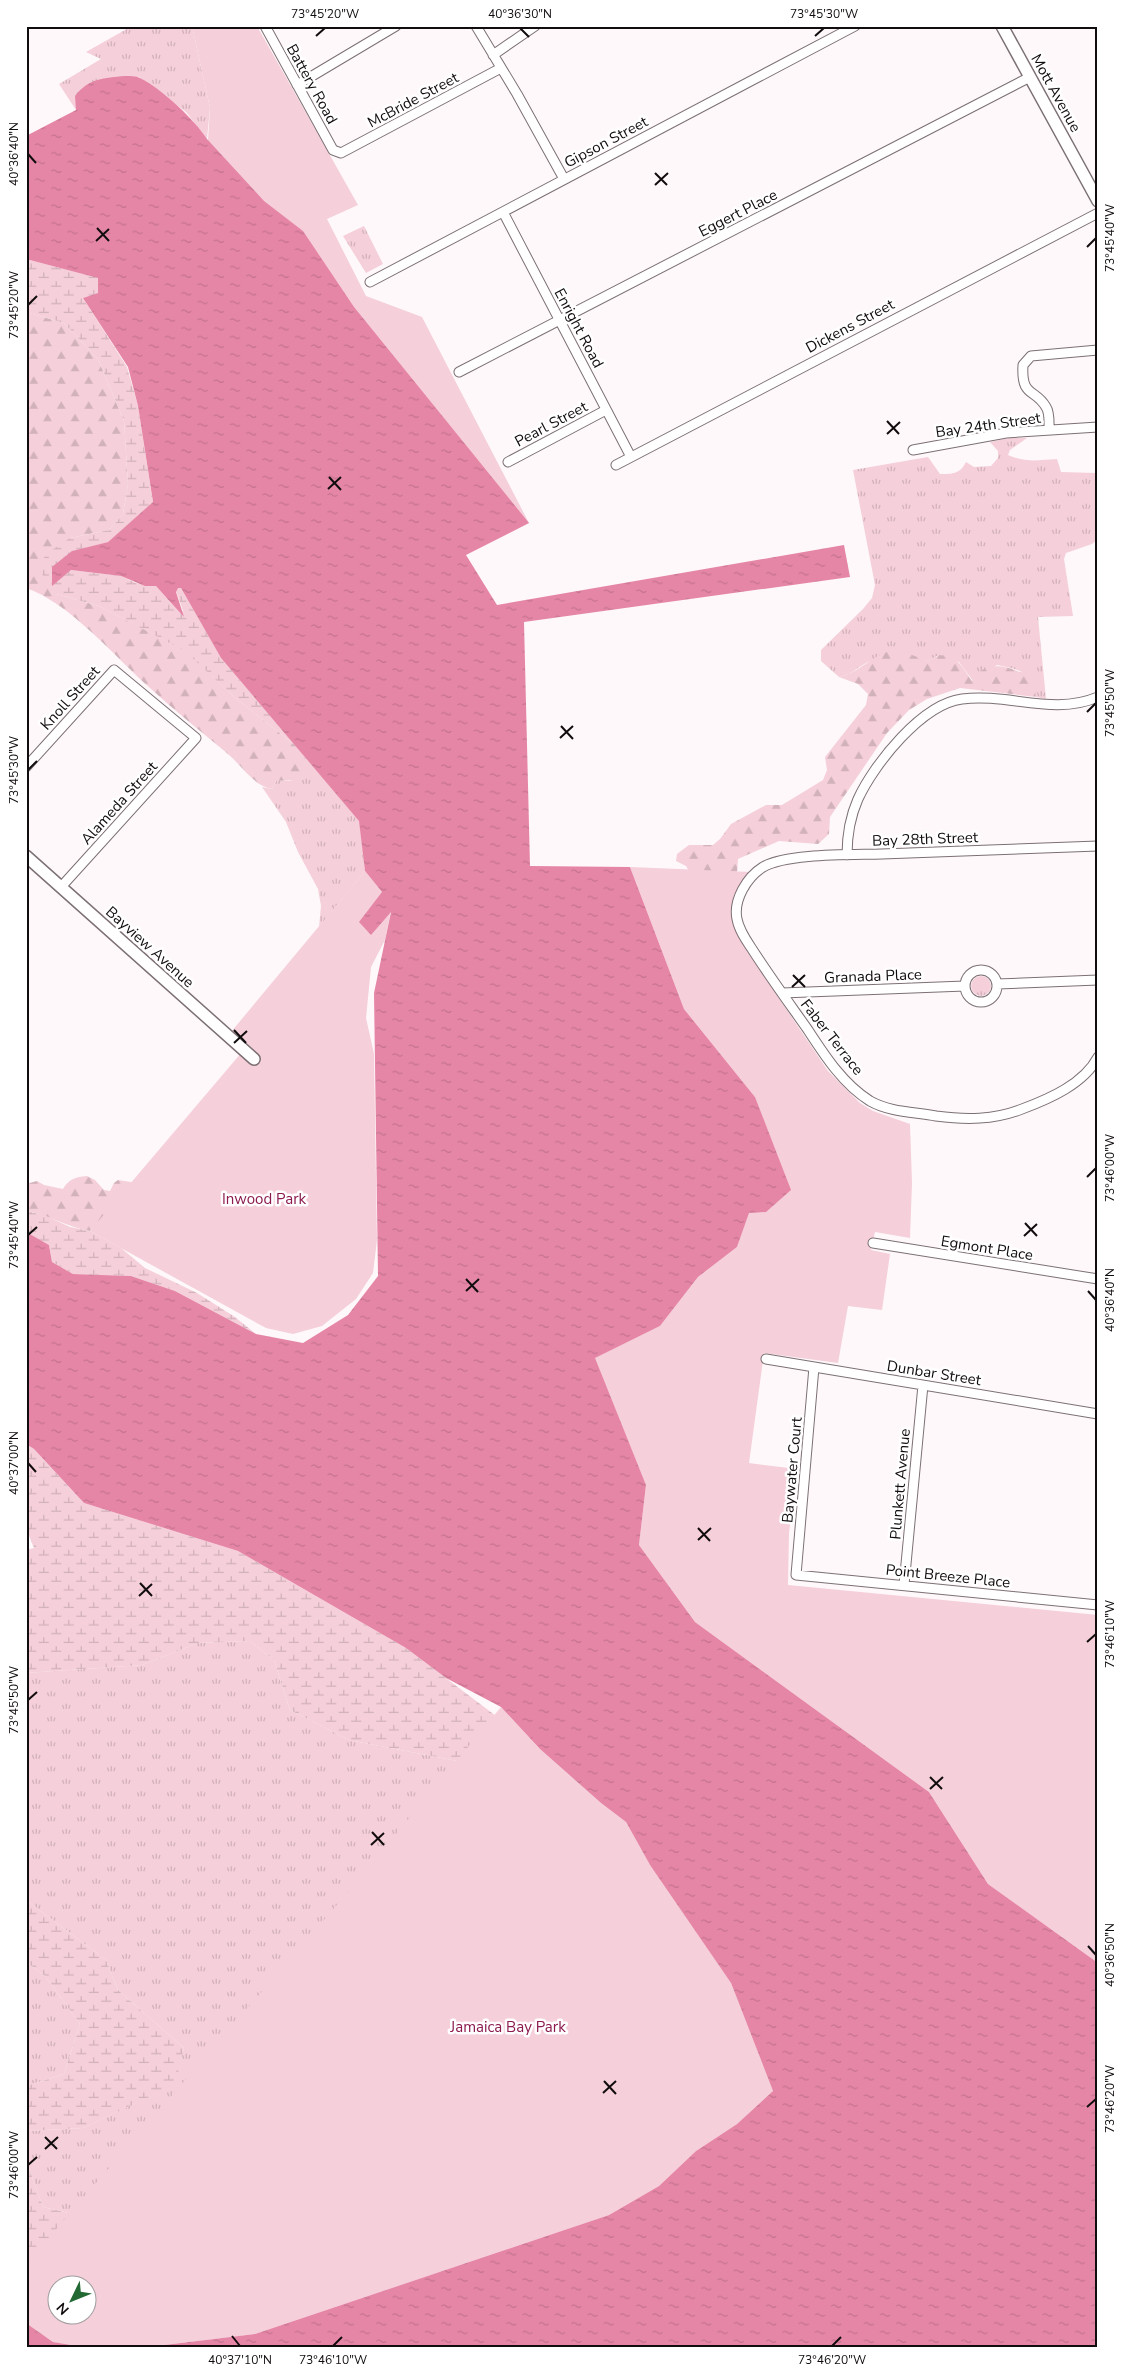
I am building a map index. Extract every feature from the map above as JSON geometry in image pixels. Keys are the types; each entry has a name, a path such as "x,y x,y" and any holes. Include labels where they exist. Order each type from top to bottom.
{"street":[{"name":"Battery Road","path":"265,26 332,150 337,153"},
{"path":"297,85 396,26"},
{"path":"476,26 564,179"},
{"path":"493,55 535,26"},
{"name":"Gipson Street","path":"370,282 855,26"},
{"name":"Mott Avenue","path":"1002,26 1097,197"},
{"name":"McBride Street","path":"337,153 341,153 501,68"},
{"name":"Eggert Place","path":"459,372 1030,77"},
{"name":"Enright Road","path":"503,212 631,457"},
{"name":"Dickens Street","path":"616,465 1098,213"},
{"path":"1049,430 1048,410 1026,388 1023,381 1023,365 1031,356 1098,350"},
{"name":"Pearl Street","path":"508,462 606,410"},
{"name":"Bay 24th Street","path":"913,450 1006,433 1098,427"},
{"name":"Alameda Street","path":"61,887 196,738 114,670"},
{"name":"Knoll Street","path":"26,767 114,670"},
{"path":"847,855 850,823 858,799 869,780 912,727 932,710 962,699 995,699 1067,706 1098,697"},
{"name":"Bay 28th Street","path":"756,872 781,860 847,855 1098,846"},
{"name":"Bayview Avenue","path":"26,856 254,1059"},
{"name":"Faber Terrace","path":"756,872 742,890 738,904 737,918 748,943 832,1065 846,1080 871,1101 906,1111 956,1118 1002,1116 1038,1103 1080,1079 1098,1057"},
{"path":"978,970 983,970 992,975 997,984 994,994 987,1000 982,1001 972,999 965,986 969,976 978,970"},
{"path":"997,984 1098,980"},
{"name":"Granada Place","path":"782,993 965,986"},
{"name":"Egmont Place","path":"873,1243 1098,1279"},
{"name":"Dunbar Street","path":"766,1359 1098,1414"},
{"name":"Baywater Court","path":"796,1575 814,1367"},
{"name":"Plunkett Avenue","path":"904,1585 923,1385"},
{"name":"Point Breeze Place","path":"796,1575 1098,1605"}],"green space":[{"path":"132,26 192,26 210,108 207,139 186,112 139,77 76,110 59,84 101,59 86,52"},
{"path":"192,26 257,26 358,205 327,219 366,296 422,317 529,523 469,552 206,172 210,108"},
{"path":"364,226 383,264 366,273 343,236"},
{"path":"26,259 99,278 99,293 83,298 127,367 138,406 153,503 108,542 73,551 52,585 71,570 121,576 136,583 156,586 180,611 183,611 176,591 178,587 181,588 221,658 296,746 233,696 185,651 99,606 56,594 45,583 40,566 46,554 70,538 109,530 123,514 128,484 124,421 98,359 64,323 26,312"},
{"path":"26,312 64,323 98,359 124,421 128,484 123,514 109,530 70,538 56,594 99,606 186,651 233,696 296,746 305,757 305,774 301,780 276,781 272,789 259,784 228,754 159,697 75,618 43,595 26,588"},
{"path":"1009,438 1027,438 1010,450 1008,455 1014,458 1026,460 1057,459 1061,472 1095,473 1098,482 1097,540 1092,544 1066,553 1064,559 1073,616 1038,617 1046,699 1036,697 1028,677 1019,670 997,665 973,681 959,662 937,656 928,661 897,659 871,661 851,673 839,677 821,661 821,650 863,609 872,598 875,585 853,470 928,457 940,474 956,472 966,462 974,467 991,466 998,458 998,451 990,442"},
{"path":"892,650 904,652 928,661 943,655 949,656 959,663 972,681 981,671 998,666 1024,673 1032,680 1036,697 960,688 927,699 909,710 887,733 830,817 829,834 818,844 779,841 738,859 736,887 697,885 686,866 676,861 677,854 689,845 713,845 731,824 766,805 782,805 823,780 827,770 825,757 866,705 868,694 858,684 839,677 853,672 878,656"},
{"path":"305,757 360,821 365,871 319,927 321,906 318,889 298,852 286,822 262,787 272,789 276,781 290,781 305,774"},
{"path":"630,867 751,872 735,927 749,954 828,1071 860,1103 873,1111 910,1124 912,1183 910,1238 875,1232 871,1250 890,1254 882,1310 848,1306 838,1363 764,1353 749,1463 797,1469 789,1533 788,1585 1098,1615 1098,1963 988,1884 929,1792 695,1622 639,1545 646,1485 594,1358 660,1326 698,1277 737,1247 749,1212 755,1097 684,1009"},
{"name":"Inwood Park","path":"365,871 382,892 391,910 385,940 371,967 366,1018 374,1054 377,1240 373,1273 356,1299 322,1326 293,1334 266,1328 90,1231 242,1052 226,1038"},
{"path":"981,976 988,979 991,986 988,993 981,996 974,993 971,986 974,979"},
{"path":"87,1176 95,1180 104,1190 110,1191 118,1180 131,1182 132,1186 90,1231 26,1211 26,1184 37,1181 44,1185 63,1189 73,1179"},
{"path":"26,1211 44,1215 70,1227 90,1231 121,1248 145,1268 197,1293 235,1317 256,1334 175,1291 131,1276 73,1274 52,1262 49,1245 28,1234"},
{"name":"Jamaica Bay Park","path":"26,1444 34,1449 84,1503 238,1551 406,1648 540,1749 650,1865 731,1983 148,2347 83,2347 26,2324 26,2160 43,2207 150,2232 473,1764 349,1740 290,1710 274,1660 250,1641 198,1643 142,1665 26,1673 26,1550 34,1548 26,1528"},
{"path":"250,1641 274,1660 290,1710 349,1740 473,1764 150,2232 43,2207 26,2160 26,2131 83,2128 174,2085 184,2048 118,1990 106,1960 26,1900 26,1673 142,1665 198,1643"},
{"name":"Jamaica Bay Park","path":"501,1707 540,1749 601,1803 626,1822 650,1865 731,1983 773,2091 737,2124 696,2151 659,2186 609,2215 255,2334 148,2347 83,2347 53,2342 26,2323 26,2264 348,1892"},
{"path":"26,1900 106,1960 118,1990 184,2048 175,2085 83,2128 26,2131 26,2086 64,2074 80,2024 45,1976 26,1962"},
{"path":"26,1962 45,1976 80,2024 64,2074 26,2086"}],"water":[{"path":"125,76 140,78 168,97 195,123 207,139 264,201 303,231 354,307 529,523 466,555 497,605 844,545 850,577 524,622 530,866 630,867 684,1009 755,1097 791,1190 766,1212 749,1213 737,1247 698,1277 660,1326 595,1358 646,1485 639,1545 695,1622 929,1792 988,1884 1098,1963 1098,2347 148,2347 255,2334 609,2215 659,2186 696,2151 737,2124 773,2091 731,1983 650,1865 626,1822 601,1803 540,1749 501,1707 446,1678 406,1648 238,1551 84,1503 34,1449 26,1444 26,1232 49,1245 52,1262 73,1274 131,1276 175,1291 256,1334 303,1343 348,1315 378,1276 374,993 391,912 371,935 359,922 382,892 365,871 359,821 221,658 181,588 178,588 176,592 184,617 156,586 145,586 121,576 71,570 52,586 52,567 72,551 108,542 153,502 138,406 128,367 83,298 98,293 98,278 26,259 26,136 76,110 75,96 91,82 104,78"},
{"path":"26,2323 53,2342 83,2347 26,2347"}]}
